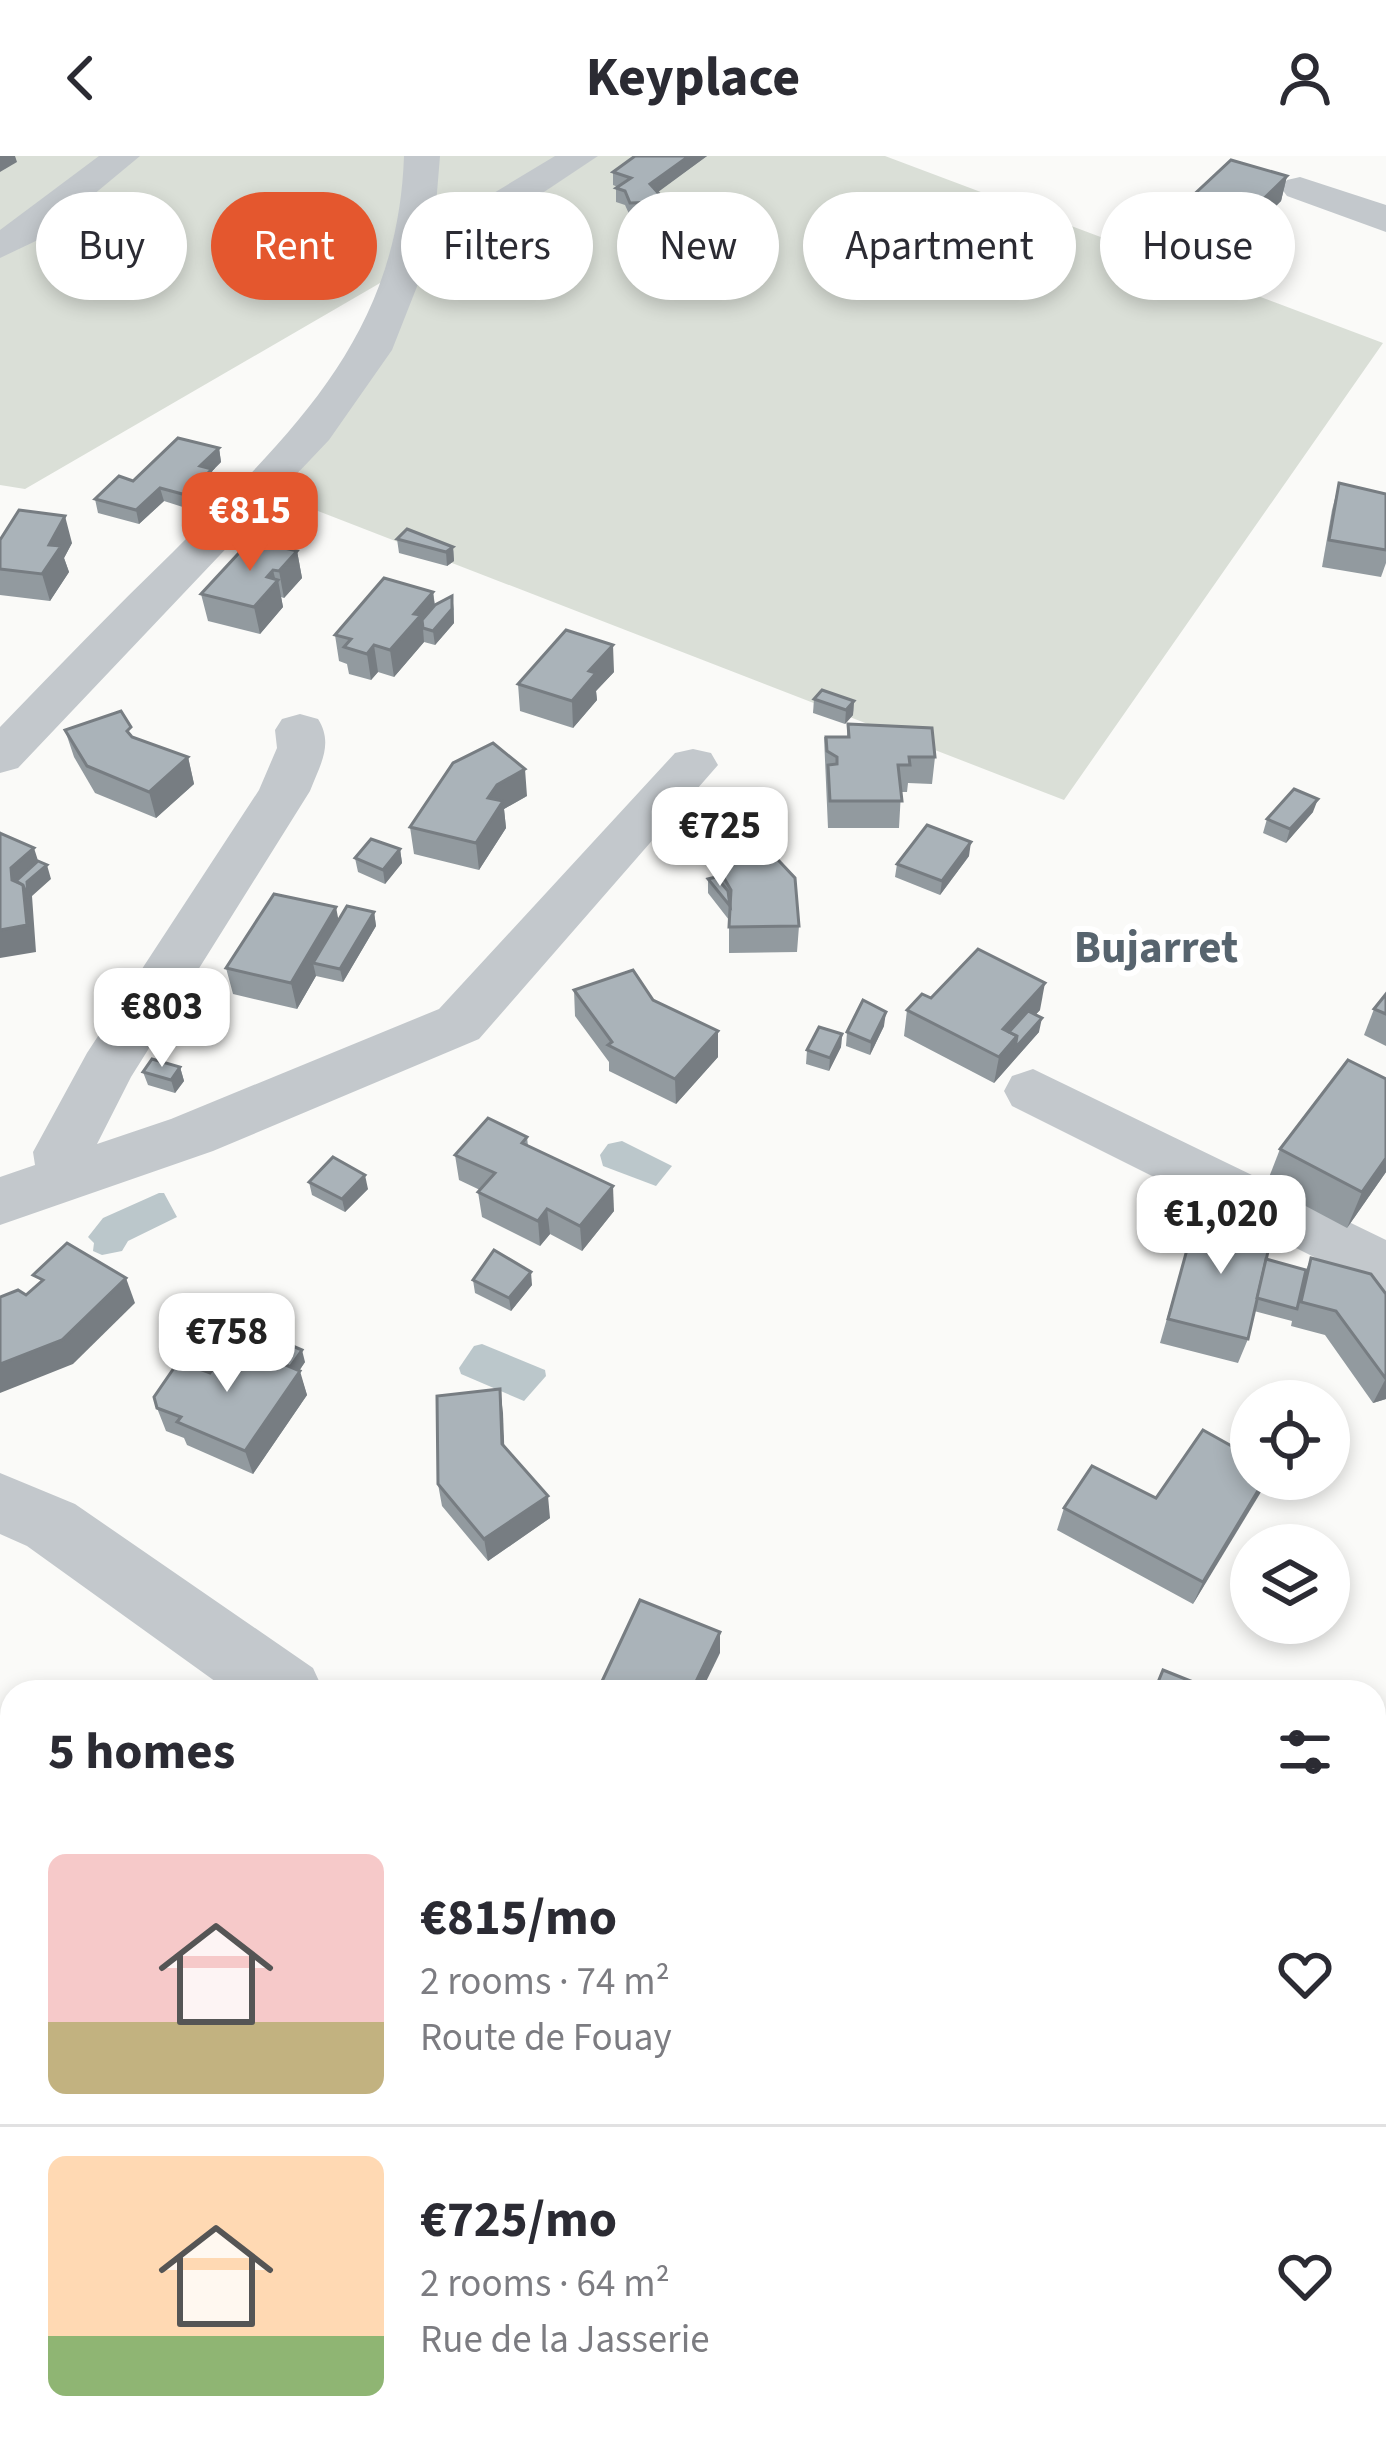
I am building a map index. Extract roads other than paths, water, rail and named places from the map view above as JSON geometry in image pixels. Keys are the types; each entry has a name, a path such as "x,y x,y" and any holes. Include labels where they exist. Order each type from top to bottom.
{"street":[{"path":"0,246 27,231 122,156"},
{"path":"417,192 422,156"},
{"path":"522,192 580,156"},
{"path":"1308,172 1386,188"},
{"path":"1308,172 1386,221"},
{"path":"0,757 241,510 350,384 381,331 401,273"},
{"path":"68,1180 63,1152 72,1131 106,1068 284,791 302,748 300,730"},
{"path":"0,1201 68,1180 459,1024 693,765"},
{"path":"1033,1090 1386,1268"},
{"path":"0,1502 52,1526 271,1680"}],"district":[{"name":"Bujarret","path":"1156,946"}]}
